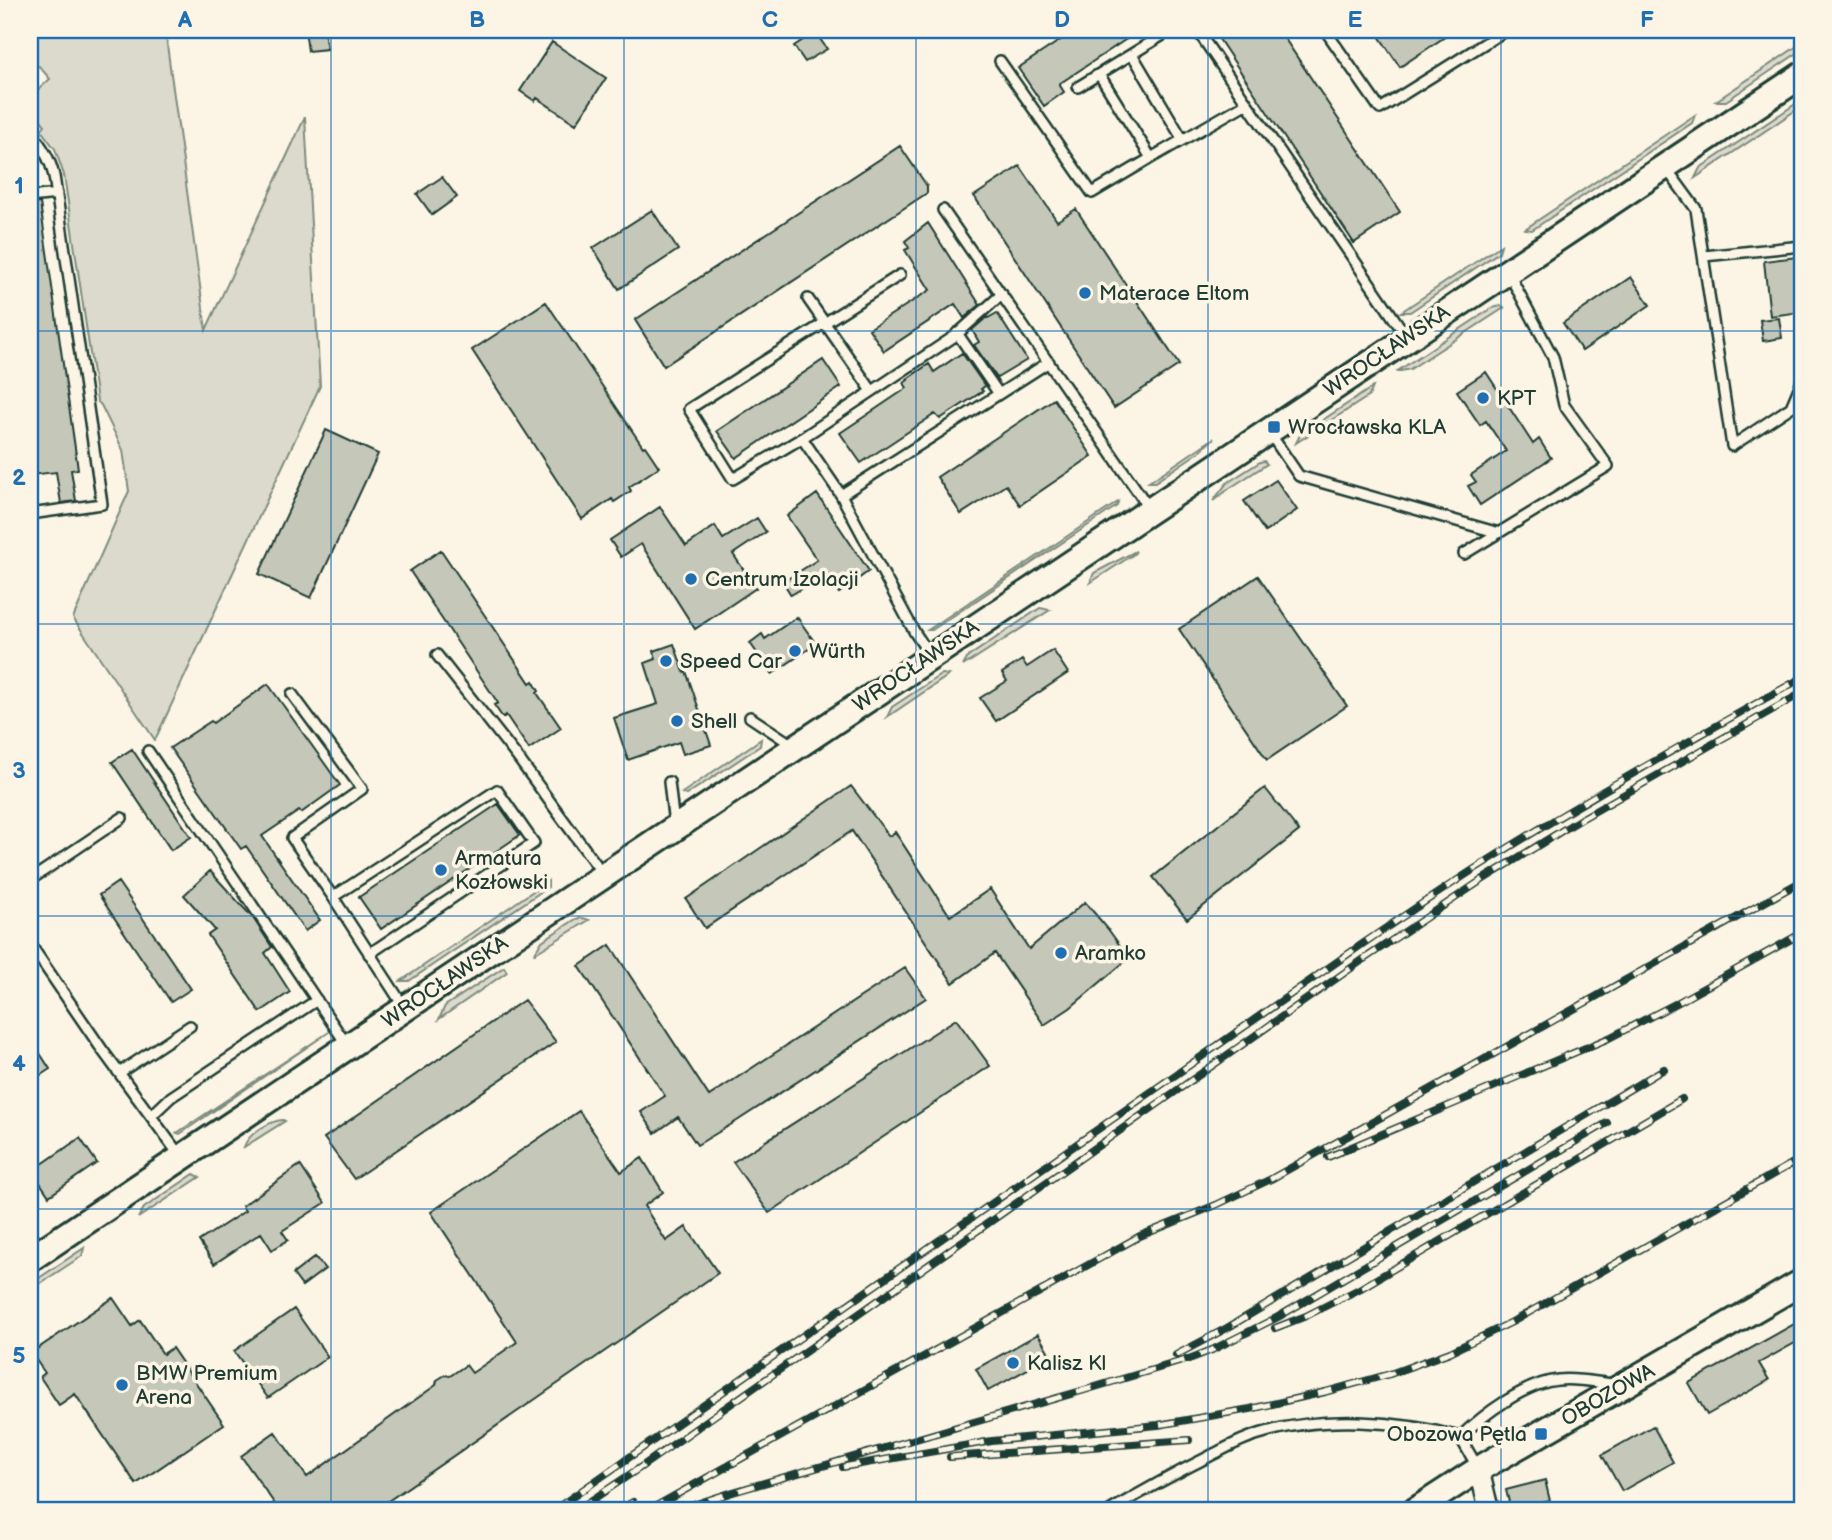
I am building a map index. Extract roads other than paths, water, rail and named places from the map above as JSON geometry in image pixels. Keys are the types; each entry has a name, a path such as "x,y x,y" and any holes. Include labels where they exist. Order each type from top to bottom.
{"street":[{"name":"WROCŁAWSKA","path":"30,1259 1802,75"},
{"name":"OBOZOWA","path":"1416,1510 1479,1469 1802,1282"},
{"path":"1479,1469 1489,1510"}],"lane":[{"path":"1078,86 1171,30"},
{"path":"1197,30 1407,338"},
{"path":"1325,30 1380,109 1506,30"},
{"path":"1132,54 1183,140"},
{"path":"1000,61 1092,193 1247,103"},
{"path":"1099,74 1151,158"},
{"path":"30,132 51,163 102,504 30,514"},
{"path":"1665,166 1696,209 1732,446 1791,407 1802,381"},
{"path":"30,197 57,194"},
{"path":"943,211 1150,510"},
{"path":"1703,256 1802,246"},
{"path":"1464,554 1608,466 1564,405 1553,357 1507,271"},
{"path":"900,275 690,409 733,479 802,438 957,333 1002,295"},
{"path":"808,299 872,391"},
{"path":"957,333 999,394"},
{"path":"841,495 1049,362"},
{"path":"1268,430 1299,476 1499,533"},
{"path":"802,438 841,495 931,657"},
{"path":"437,655 604,875"},
{"path":"292,694 362,789 292,838 405,1009"},
{"path":"750,717 796,747"},
{"path":"148,751 348,1046"},
{"path":"669,782 674,828"},
{"path":"333,897 497,790 534,843 369,954"},
{"path":"30,880 122,818"},
{"path":"30,944 181,1158"},
{"path":"151,1116 171,1097 317,1000"},
{"path":"119,1073 190,1026"},
{"path":"1460,1437 1489,1412 1543,1382 1570,1380 1624,1385"},
{"path":"1111,1510 1237,1442 1276,1429 1335,1423 1384,1423 1415,1427 1460,1437 1479,1469"}],"railway":[{"path":"554,1510 1432,896 1678,747 1802,678"},
{"path":"577,1510 1364,959 1482,880 1581,819 1802,693"},
{"path":"649,1510 1140,1236 1271,1179 1802,881"},
{"path":"1328,1157 1609,1038 1802,933"},
{"path":"1176,1355 1227,1328 1664,1069"},
{"path":"1275,1328 1306,1316 1361,1288 1682,1099"},
{"path":"678,1510 1212,1350 1278,1317 1607,1123"},
{"path":"843,1467 992,1441 1158,1425 1250,1409 1390,1374 1450,1352 1512,1322 1802,1158"},
{"path":"950,1457 1189,1440"},
{"path":"620,1510 633,1502"}],"place":[{"name":"Materace Eltom","path":"1085,293"},
{"name":"KPT","path":"1483,398"},
{"name":"Wrocławska KLA","path":"1274,427"},
{"name":"Centrum Izolacji","path":"691,579"},
{"name":"Würth","path":"795,651"},
{"name":"Speed Car","path":"666,661"},
{"name":"Shell","path":"677,721"},
{"name":"Armatura Kozłowski","path":"441,870"},
{"name":"Aramko","path":"1061,953"},
{"name":"Kalisz Kl","path":"1013,1363"},
{"name":"BMW Premium Arena","path":"122,1385"},
{"name":"Obozowa Pętla","path":"1541,1434"}]}
